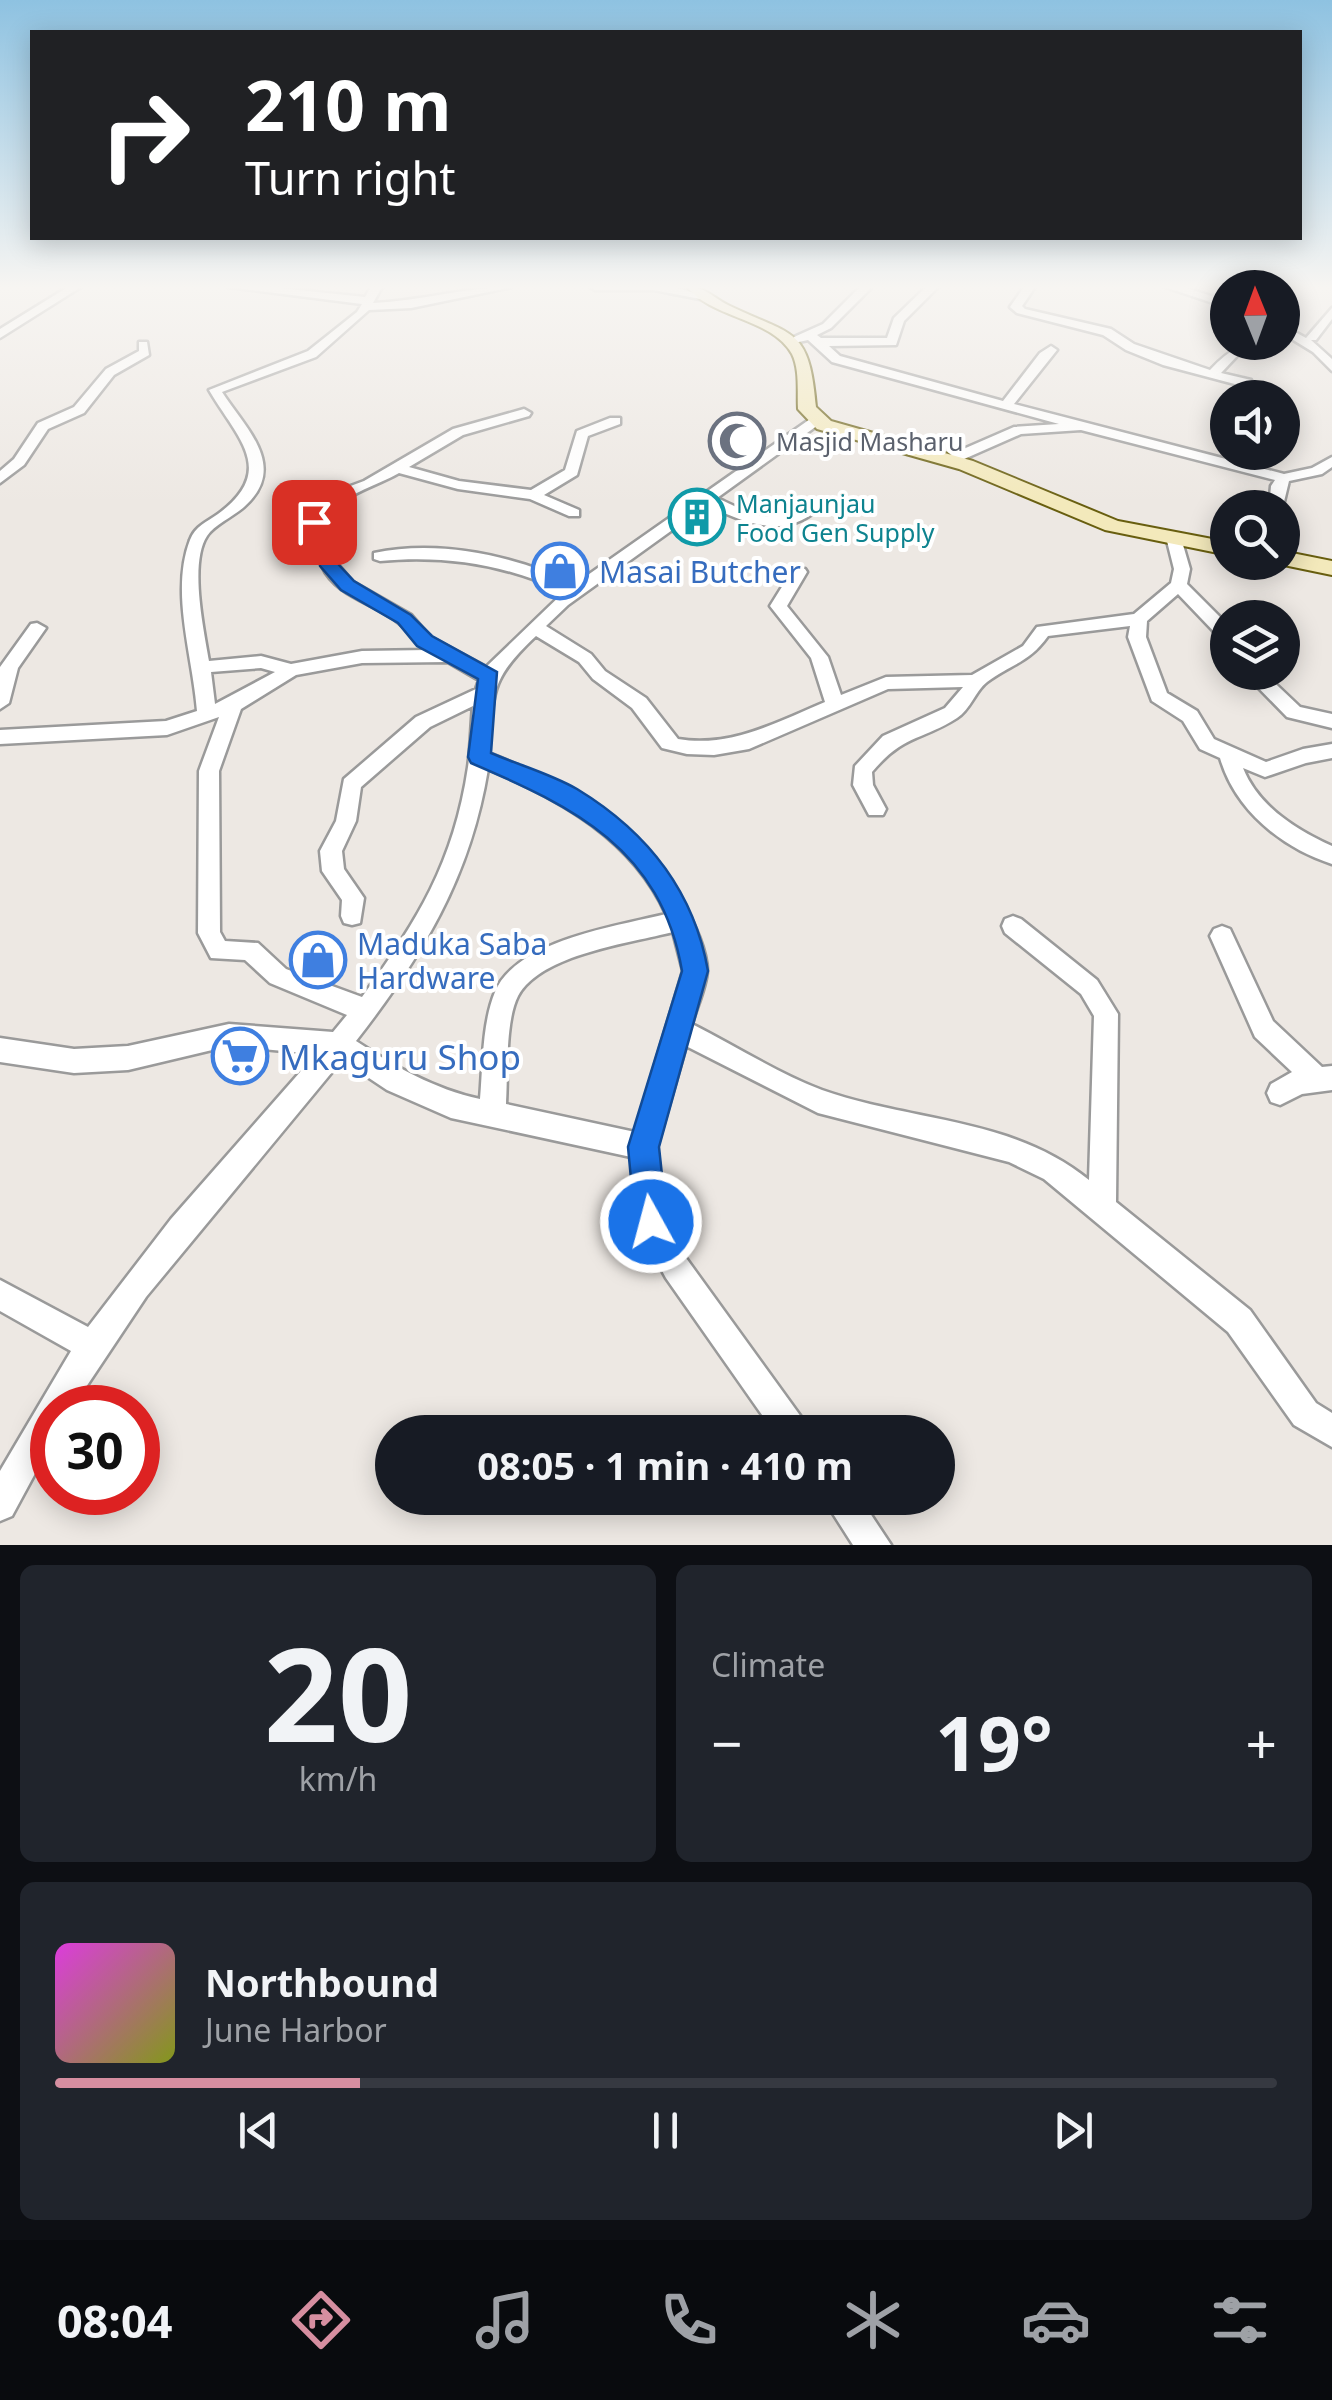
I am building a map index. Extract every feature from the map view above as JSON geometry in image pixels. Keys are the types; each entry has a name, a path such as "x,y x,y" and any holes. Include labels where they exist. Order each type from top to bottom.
{"street":[{"path":"0,480 20,462 43,426 84,406 98,383 134,359"},
{"path":"207,716 205,666 192,591 197,540 203,530 250,496 258,472 257,450 216,390 298,359"},
{"path":"805,359 807,409 818,420 846,434 950,460 1112,526 1210,546"},
{"path":"840,359 1280,477 1317,471 1332,461"},
{"path":"1008,404 1022,392 1039,359"},
{"path":"1161,359 1235,380"},
{"path":"1212,374 1226,360"},
{"path":"488,684 424,641 404,619 347,586 330,566 325,534 314,522 324,506 342,494 398,468 470,426 524,414"},
{"path":"68,1385 90,1345 129,1291 340,1044 414,944 441,895 474,796 488,684 497,664 576,591 818,420"},
{"path":"533,495 572,472 582,434 615,421"},
{"path":"950,460 1020,430 1088,425"},
{"path":"0,461 20,462"},
{"path":"398,468 458,486 533,495 574,513"},
{"path":"1274,470 1280,477 1278,490"},
{"path":"706,499 773,525 788,524 809,510"},
{"path":"538,629 585,658 599,675 639,702 660,736 682,748 742,744 896,681 975,681 1029,650 1044,631 1139,618 1179,585 1182,569 1176,541"},
{"path":"380,556 422,553 510,564 576,591"},
{"path":"1300,562 1332,568"},
{"path":"800,572 778,606 820,657 835,704"},
{"path":"1179,585 1210,617"},
{"path":"1139,618 1138,637 1159,698 1183,709 1207,744 1265,770 1332,752"},
{"path":"1,694 9,667 37,628"},
{"path":"0,737 139,732 207,716 234,705 291,670 362,658 451,656"},
{"path":"205,666 262,662 291,670"},
{"path":"876,809 863,785 862,771 894,739 955,713 968,701 975,681"},
{"path":"352,916 353,898 333,871 331,851 346,820 351,784 423,722 488,684"},
{"path":"1271,690 1294,712 1332,721"},
{"path":"234,705 209,770 210,932 219,951 250,950 278,976 364,1011"},
{"path":"1229,755 1235,780 1252,801 1289,832 1332,856"},
{"path":"479,757 568,795 630,844 668,886 682,920 695,971 644,1147 651,1222 676,1268 781,1415"},
{"path":"492,1116 505,995 520,971 589,944 682,920"},
{"path":"1013,926 1089,987 1106,1014 1102,1208"},
{"path":"1222,936 1264,1029 1324,1078"},
{"path":"680,1030 818,1101 1032,1156 1239,1321 1305,1414 1332,1431"},
{"path":"0,1050 74,1061 128,1058 230,1035 340,1044 396,1081 451,1105 644,1147"},
{"path":"1280,1093 1324,1078"},
{"path":"0,1296 90,1345"},
{"path":"0,1504 30,1451"},
{"path":"852,1515 874,1545"}],"place":[{"name":"Masjid Masharu","path":"737,441"},
{"name":"Manjaunjau Food Gen Supply","path":"697,517"},
{"name":"Masai Butcher","path":"560,571"},
{"name":"Maduka Saba Hardware","path":"318,960"},
{"name":"Mkaguru Shop","path":"240,1056"}],"route":[{"path":"314,522 325,534 330,566 347,586 414,626 424,641 489,676 479,757 568,795 630,844 668,886 690,944 695,971 644,1147 651,1222"}]}
